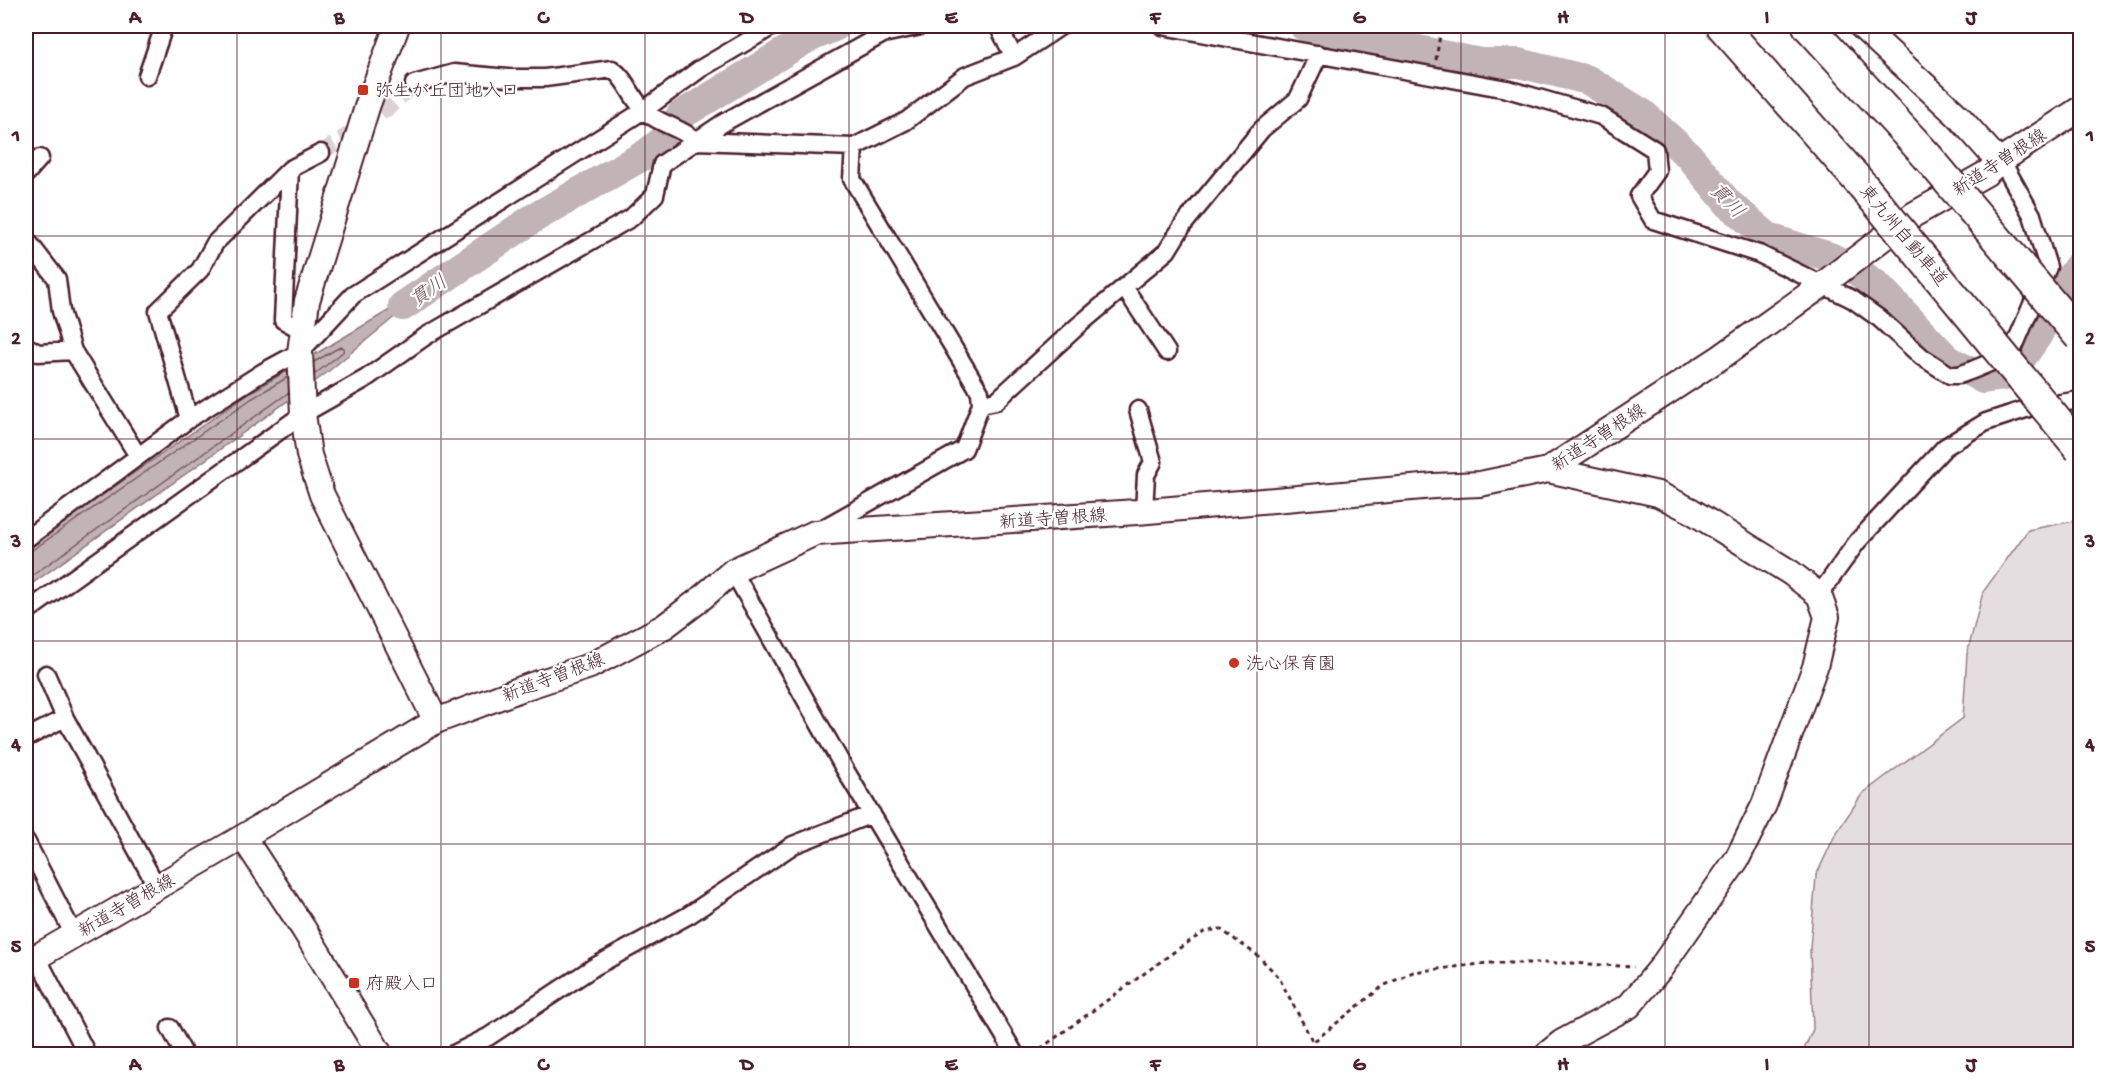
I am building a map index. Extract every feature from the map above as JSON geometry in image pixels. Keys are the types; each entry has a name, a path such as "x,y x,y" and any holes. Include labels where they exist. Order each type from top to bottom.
{"highway":[{"name":"東九州自動車道","path":"1722,26 1863,186 2080,449"},
{"path":"1808,26 1927,156 2080,337"}],"main road":[{"path":"397,26 368,104 307,301 301,341 303,414 309,455 322,495 436,721"},
{"path":"1861,26 1958,116 1999,162"},
{"name":"新道寺曽根線","path":"31,960 243,837 436,721 590,666 665,626 733,571 815,533 1144,512 1434,486 1480,484 1548,470 1720,357 1823,284 1913,215 1987,173 1999,162 2080,109"},
{"path":"1546,1054 1562,1042 1629,1006 1660,969 1737,859 1764,806 1815,667 1827,617 1819,595 1781,567 1690,510 1658,494 1548,470"},
{"path":"243,837 303,928 380,1054"}],"street":[{"path":"147,76 164,26"},
{"path":"26,539 32,529 189,419 262,372 353,295 647,113 700,69 756,30 773,26"},
{"path":"26,612 303,414 365,379 426,336 631,218 655,195 662,165 692,137 723,123 883,34 921,26"},
{"path":"998,26 1014,57"},
{"path":"414,84 454,73 508,78 545,78 612,69 621,75 647,113 692,137 854,147 906,121 965,76 1014,57 1061,26"},
{"path":"1162,26 1213,28 1319,54 1507,89 1601,116 1655,150 1657,171 1639,196 1653,220 1760,254 1852,299 1880,319 1922,357 1950,375 1959,375 2011,354 2048,267 2032,215 2005,166 1999,162"},
{"path":"981,404 996,401 1079,325 1167,251 1183,225 1262,129 1298,99 1319,54"},
{"path":"815,533 964,449 981,404 980,392 852,179 854,147"},
{"path":"189,419 158,311 200,270 215,243 290,169 321,153"},
{"path":"26,174 40,158"},
{"path":"290,169 282,320 301,341"},
{"path":"26,239 57,279 61,311 73,351 138,456"},
{"path":"1124,287 1167,352"},
{"path":"26,346 38,353 73,351"},
{"path":"1819,595 1857,542 1945,447 1986,422 2029,408 2080,400"},
{"path":"1138,410 1153,462 1146,475 1144,512"},
{"path":"733,571 872,814 1015,1054"},
{"path":"46,674 65,718 157,887"},
{"path":"26,738 65,718"},
{"path":"454,1054 488,1037 594,968 689,915 793,845 872,814"},
{"path":"26,841 74,935"},
{"path":"31,960 87,1054"},
{"path":"170,1028 184,1054"}],"path":[{"path":"1435,63 1440,35"},
{"path":"1033,1054 1178,949 1204,932 1220,929 1257,955 1278,976 1313,1042 1383,986 1413,972 1488,963 1572,963 1660,969"}],"shaded area":[{"path":"2079,520 2080,1054 1802,1054 1813,1029 1810,948 1816,876 1835,835 1862,794 1963,718 1967,654 1983,592 2028,530"}],"water":[{"path":"437,282 324,375 26,588 26,548 248,394"}],"waterway":[{"name":"貫川","path":"403,306 534,218 646,154 665,139 681,115 806,39 836,26"},
{"name":"貫川","path":"1304,26 1480,63 1519,63 1588,80 1643,114 1689,156 1729,204 1769,238 1830,257 1854,269 1878,286 1947,359 1983,379 2004,376 2016,366 2037,336 2057,296 2080,264"}],"tunnel":[{"path":"321,153 388,108 414,84"}],"place":[{"name":"弥生が丘団地入口","path":"363,90"},
{"name":"洗心保育園","path":"1234,663"},
{"name":"府殿入口","path":"354,983"}]}
